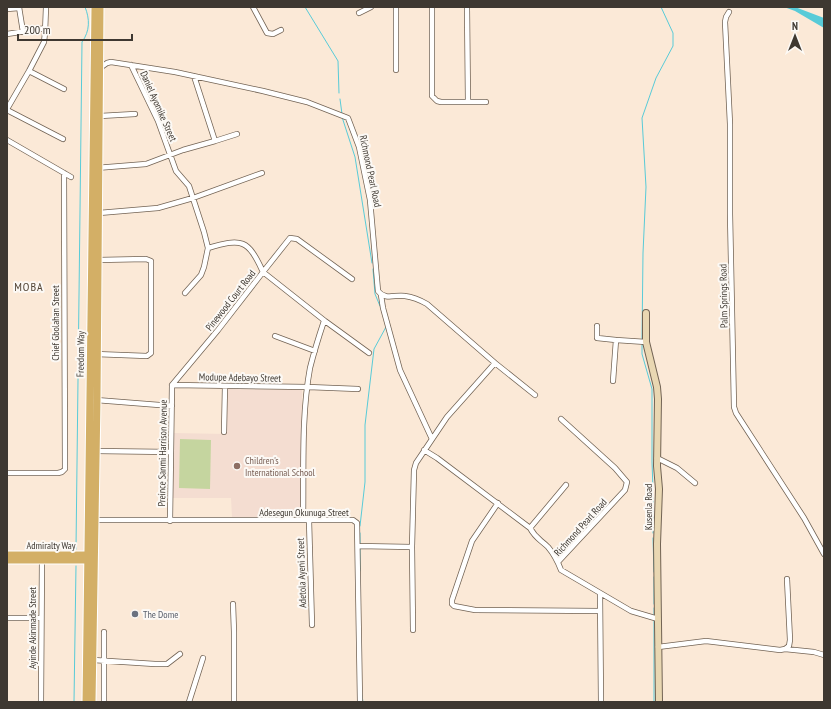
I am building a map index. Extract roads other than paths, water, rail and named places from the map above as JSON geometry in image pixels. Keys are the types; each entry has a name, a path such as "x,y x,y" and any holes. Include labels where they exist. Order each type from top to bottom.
{"main road":[{"name":"Freedom Way","path":"86,702 91,557 94,354 96,168 95,7"},
{"name":"Freedom Way","path":"94,354 99,213 96,168 100,116 100,7"},
{"name":"Kusenla Road","path":"646,313 643,342 657,387 657,458 659,489 657,544 658,702"},
{"name":"Freedom Way","path":"92,702 93,660 91,557 95,520 96,451 93,400"},
{"name":"Admiralty Way","path":"7,555 91,557"},
{"name":"Admiralty Way","path":"7,560 42,557"}],"street":[{"path":"46,7 44,42 7,110 63,139"},
{"path":"253,7 267,33 273,34 281,30"},
{"path":"359,13 370,7"},
{"path":"396,7 396,70"},
{"path":"432,7 432,96 437,102 486,102"},
{"path":"467,7 468,102"},
{"path":"7,9 19,8 23,32"},
{"name":"Palm Springs Road","path":"729,12 726,17 726,22 730,124 730,214 734,407 804,518 824,554"},
{"path":"7,34 46,28"},
{"name":"Richmond Pearl Road","path":"100,68 107,62 111,62 194,76 307,102 348,118 359,147 370,200 378,291 381,295 383,308 400,370 432,439"},
{"name":"Daniel Ayomike Street","path":"131,65 158,121 170,156 179,175 189,186 208,248"},
{"path":"29,71 64,89"},
{"path":"194,76 215,141"},
{"path":"100,116 135,114"},
{"path":"96,168 146,164 184,150 237,134"},
{"path":"7,140 71,176"},
{"name":"Chief Gbolahan Street","path":"7,473 58,473 65,469 64,173"},
{"path":"99,213 158,208 193,198 262,173"},
{"path":"185,293 201,275 208,248 228,242 238,241 255,254 263,272 290,238 297,239 352,279"},
{"path":"94,354 147,356 151,353 152,334 151,261 146,259 98,260"},
{"name":"Pinewood Court Road","path":"172,385 218,330 263,272 324,321 369,353"},
{"path":"381,295 386,297 404,296 417,299 427,304 534,395"},
{"name":"Adetola Ayeni Street","path":"312,625 306,520 304,425 314,351 324,321"},
{"path":"597,326 597,338 643,342"},
{"path":"275,336 314,351"},
{"path":"613,380 616,340"},
{"path":"413,630 412,547 414,470 416,463 447,417 495,363"},
{"name":"Modupe Adebayo Street","path":"172,385 358,389"},
{"name":"Preince Sanmi Harrison Avenue","path":"170,521 172,385"},
{"path":"224,432 225,386"},
{"path":"93,400 172,406"},
{"name":"Richmond Pearl Road","path":"561,419 615,468 627,482 625,490 558,562 561,570 600,594 632,611 658,619"},
{"path":"424,450 443,462 530,528 535,537 547,547 558,562"},
{"path":"96,451 171,452"},
{"path":"657,458 677,468 695,482"},
{"path":"530,528 566,485"},
{"path":"498,503 472,541 452,600 452,604 454,606 475,610 600,611"},
{"name":"Adesegun Okunuga Street","path":"95,520 353,520 357,523 358,546 360,702"},
{"path":"358,546 412,547"},
{"name":"Ayinde Akinmade Street","path":"41,702 42,557"},
{"path":"785,649 789,646 790,640 787,579"},
{"path":"600,594 601,702"},
{"path":"233,604 235,639 234,702"},
{"path":"7,618 41,618"},
{"path":"104,632 104,702"},
{"path":"658,647 706,641 775,650 785,649 814,652 824,655"},
{"path":"93,660 167,664 180,654"},
{"path":"189,702 203,658"}],"water":[{"path":"784,7 795,7 824,18 824,28 795,11"}],"waterway":[{"path":"76,549 82,42 88,29 88,16 85,7"},
{"path":"305,7 338,61 339,93"},
{"path":"642,340 643,253 646,187 642,118 656,78 673,46 673,33 661,7"},
{"path":"340,99 342,114"},
{"path":"342,117 355,157 372,263"},
{"path":"373,269 375,294 380,306"},
{"path":"360,526 365,482 365,425 374,349 386,327"},
{"path":"642,343 642,354 652,389 653,489"},
{"path":"653,495 653,533"},
{"path":"360,533 360,543"},
{"path":"653,538 654,572"},
{"path":"360,549 360,571"},
{"path":"74,702 76,566"},
{"path":"654,577 654,604"},
{"path":"654,608 654,615"},
{"path":"654,621 654,702"},
{"path":"362,695 363,702"}],"place":[{"name":"Children's International School","path":"237,466"},
{"name":"The Dome","path":"135,614"}],"district":[{"name":"MOBA","path":"29,287"}]}
